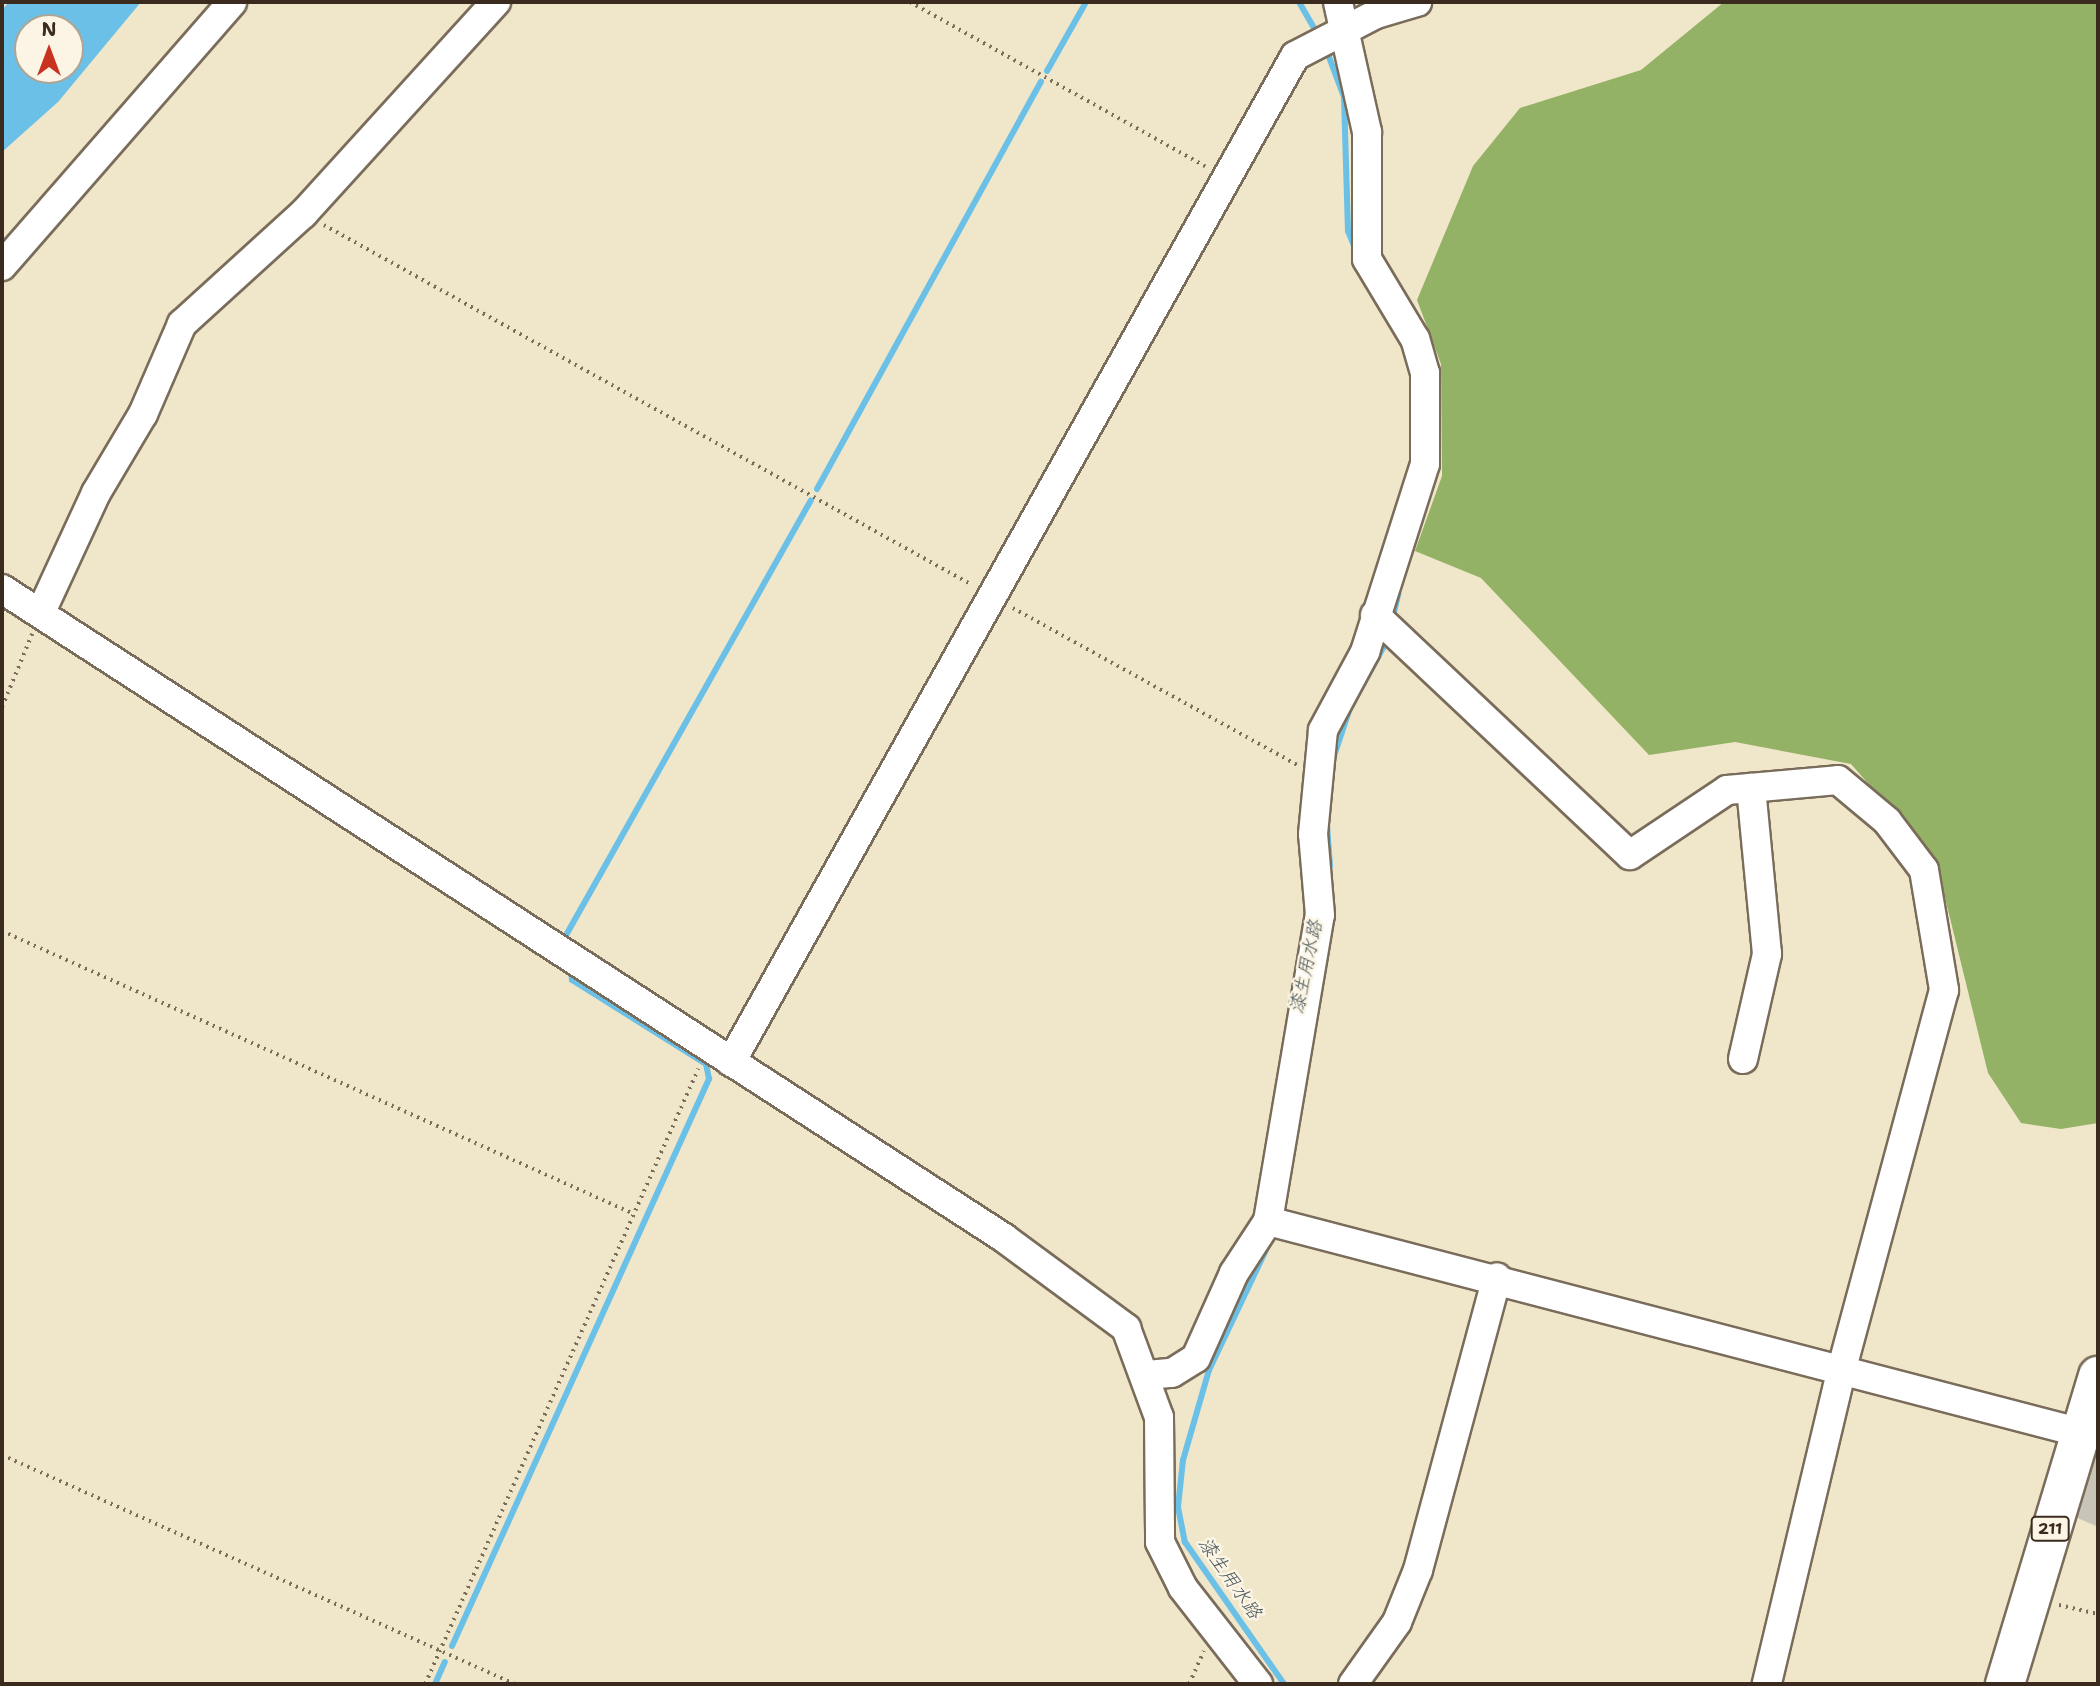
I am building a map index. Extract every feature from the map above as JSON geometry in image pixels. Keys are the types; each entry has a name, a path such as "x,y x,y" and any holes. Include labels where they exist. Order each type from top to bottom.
{"highway":[{"name":"211","path":"2005,1684 2078,1432 2098,1376"}],"street":[{"path":"2,266 232,2"},
{"path":"41,612 182,324 303,214 496,2"},
{"path":"731,1062 991,596 1229,179 1294,56 1342,15 1417,2"},
{"path":"1147,1375 1172,1373 1196,1358 1234,1273 1268,1221 1320,915 1314,774 1323,730 1365,652 1425,464 1427,407 1415,339 1367,259 1367,132 1342,15"},
{"path":"2,589 1004,1238 1126,1328 1147,1375 1159,1417 1160,1542 1183,1588 1258,1684"},
{"path":"1375,615 1630,855 1727,790 1838,780 1887,821 1924,870 1944,990 1842,1368 1767,1684"},
{"path":"1743,1059 1768,954 1751,788"},
{"path":"1268,1221 1497,1277 2078,1432"},
{"path":"1353,1684 1397,1622 1418,1570 1497,1277"}],"path":[{"path":"910,2 1229,179"},
{"path":"303,214 1314,774"},
{"path":"2,707 41,612"},
{"path":"2,931 634,1214"},
{"path":"425,1684 699,1068"},
{"path":"2,1455 515,1684"},
{"path":"2030,1600 2098,1614"},
{"path":"1189,1684 1214,1627"}],"shaded area":[{"path":"2098,1432 2098,1527 2071,1515"}],"green space":[{"path":"1724,2 2098,2 2098,1123 2061,1129 2021,1123 1988,1073 1936,861 1851,764 1735,742 1649,755 1481,578 1415,551 1442,476 1441,364 1417,300 1473,166 1520,108 1641,70"}],"water":[{"path":"9,2 141,2 84,71 84,14 14,14 14,84 73,84 58,102 2,152 2,10"}],"waterway":[{"path":"1047,71 1086,2"},
{"path":"1299,2 1319,36"},
{"path":"1326,49 1344,97 1348,231 1359,258"},
{"path":"817,489 1041,82"},
{"path":"565,937 811,500"},
{"name":"漆生用水路","path":"1392,621 1398,594"},
{"name":"漆生用水路","path":"1332,762 1350,708 1388,639"},
{"name":"漆生用水路","path":"1327,825 1330,866"},
{"name":"漆生用水路","path":"1325,963 1333,912"},
{"path":"452,1646 709,1079 706,1064 572,980 571,969"},
{"name":"漆生用水路","path":"1275,1231 1209,1370 1183,1460 1178,1507 1185,1542 1284,1684"},
{"path":"435,1684 445,1662"}]}
